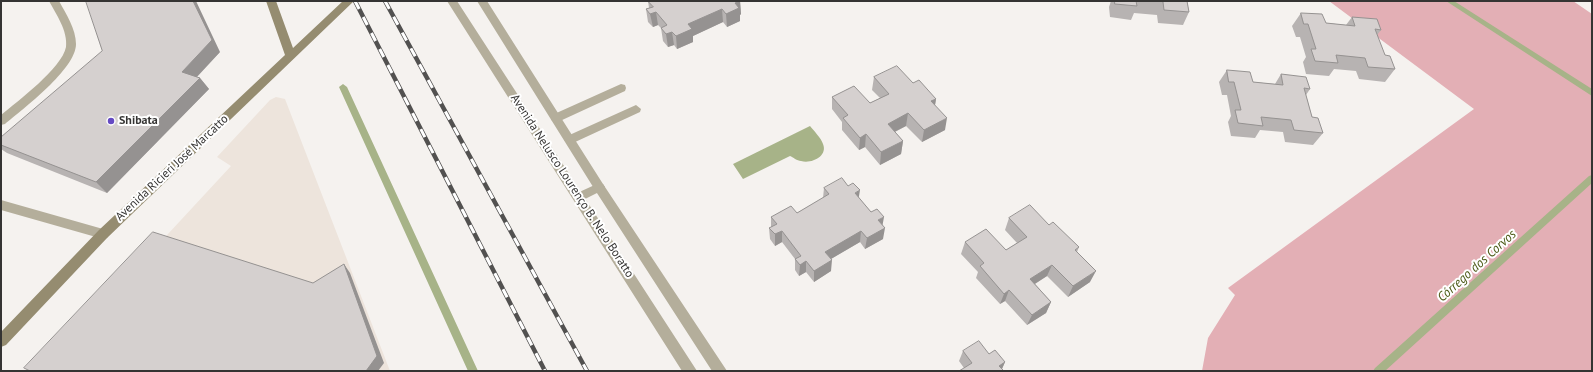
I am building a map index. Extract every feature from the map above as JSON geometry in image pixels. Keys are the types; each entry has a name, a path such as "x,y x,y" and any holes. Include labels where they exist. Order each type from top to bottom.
{"main road":[{"path":"271,1 291,56"},
{"name":"Avenida Ricieri José Marcatto","path":"1,341 103,234 350,1"}],"street":[{"path":"1,121 60,68 70,56 70,34 54,1"},
{"name":"Avenida Nelusco Lourenço B. Nelo Boratto","path":"452,1 690,371"},
{"name":"Avenida Nelusco Lourenço B. Nelo Boratto","path":"482,1 599,187 720,371"},
{"path":"1,205 103,234"}],"lane":[{"path":"556,118 621,88"},
{"path":"569,140 636,108"},
{"path":"579,197 599,187"}],"shaded area":[{"path":"1329,1 1573,1 1592,14 1592,371 1202,371 1208,338 1235,295 1228,288 1474,109"},
{"path":"276,97 285,99 390,371 41,371 231,166 217,157 270,100"},
{"path":"810,126 821,139 824,148 821,155 814,160 805,162 790,156 743,179 733,164"}],"building":[{"name":"Shibata","path":"86,1 193,1 212,40 182,72 200,78 96,182 1,145 1,137 102,51"},
{"path":"648,1 740,1 735,3 739,8 726,14 722,9 688,24 692,29 676,36 672,32 666,34 661,28 667,25 656,12 650,14 646,9 653,7"},
{"path":"1115,1 1136,1 1137,6 1115,4"},
{"path":"1156,1 1187,1 1189,12 1164,10 1163,2"},
{"path":"1301,13 1322,14 1326,23 1355,26 1352,17 1377,19 1381,30 1375,29 1385,55 1390,56 1395,69 1368,67 1365,58 1336,55 1338,63 1315,61 1311,49 1316,49 1308,24 1304,24"},
{"path":"897,66 913,83 919,80 936,99 931,101 947,118 924,130 908,113 888,124 903,141 881,152 866,134 860,138 843,118 848,115 832,97 854,86 870,103 889,94 874,77"},
{"path":"1227,70 1250,72 1253,82 1283,85 1281,74 1306,77 1310,89 1304,88 1312,117 1318,118 1323,133 1294,130 1291,120 1261,117 1263,126 1238,123 1235,110 1241,110 1234,82 1229,82"},
{"path":"842,178 848,186 853,183 860,190 855,193 871,212 877,209 884,217 878,220 885,228 867,238 861,231 825,252 832,260 814,271 806,261 800,265 795,259 801,256 782,231 775,234 769,228 777,224 771,217 791,206 797,213 829,194 824,188"},
{"path":"1030,205 1049,225 1053,222 1079,247 1075,250 1096,271 1073,286 1052,265 1030,279 1051,302 1032,315 1009,290 1004,294 980,266 984,263 965,242 986,229 1006,250 1027,237 1009,218"},
{"path":"153,232 313,283 344,264 377,356 366,371 30,371 24,368"},
{"path":"979,341 989,354 995,350 1005,362 999,366 1004,371 959,371 972,363 963,351"}],"waterway":[{"name":"Córrego dos Corvos","path":"1449,1 1592,93"},
{"path":"343,87 473,371"},
{"name":"Córrego dos Corvos","path":"1378,371 1592,178"}],"railway":[{"path":"355,1 545,371"},
{"path":"385,1 587,371"}],"place":[{"name":"Shibata","path":"111,121"}]}
